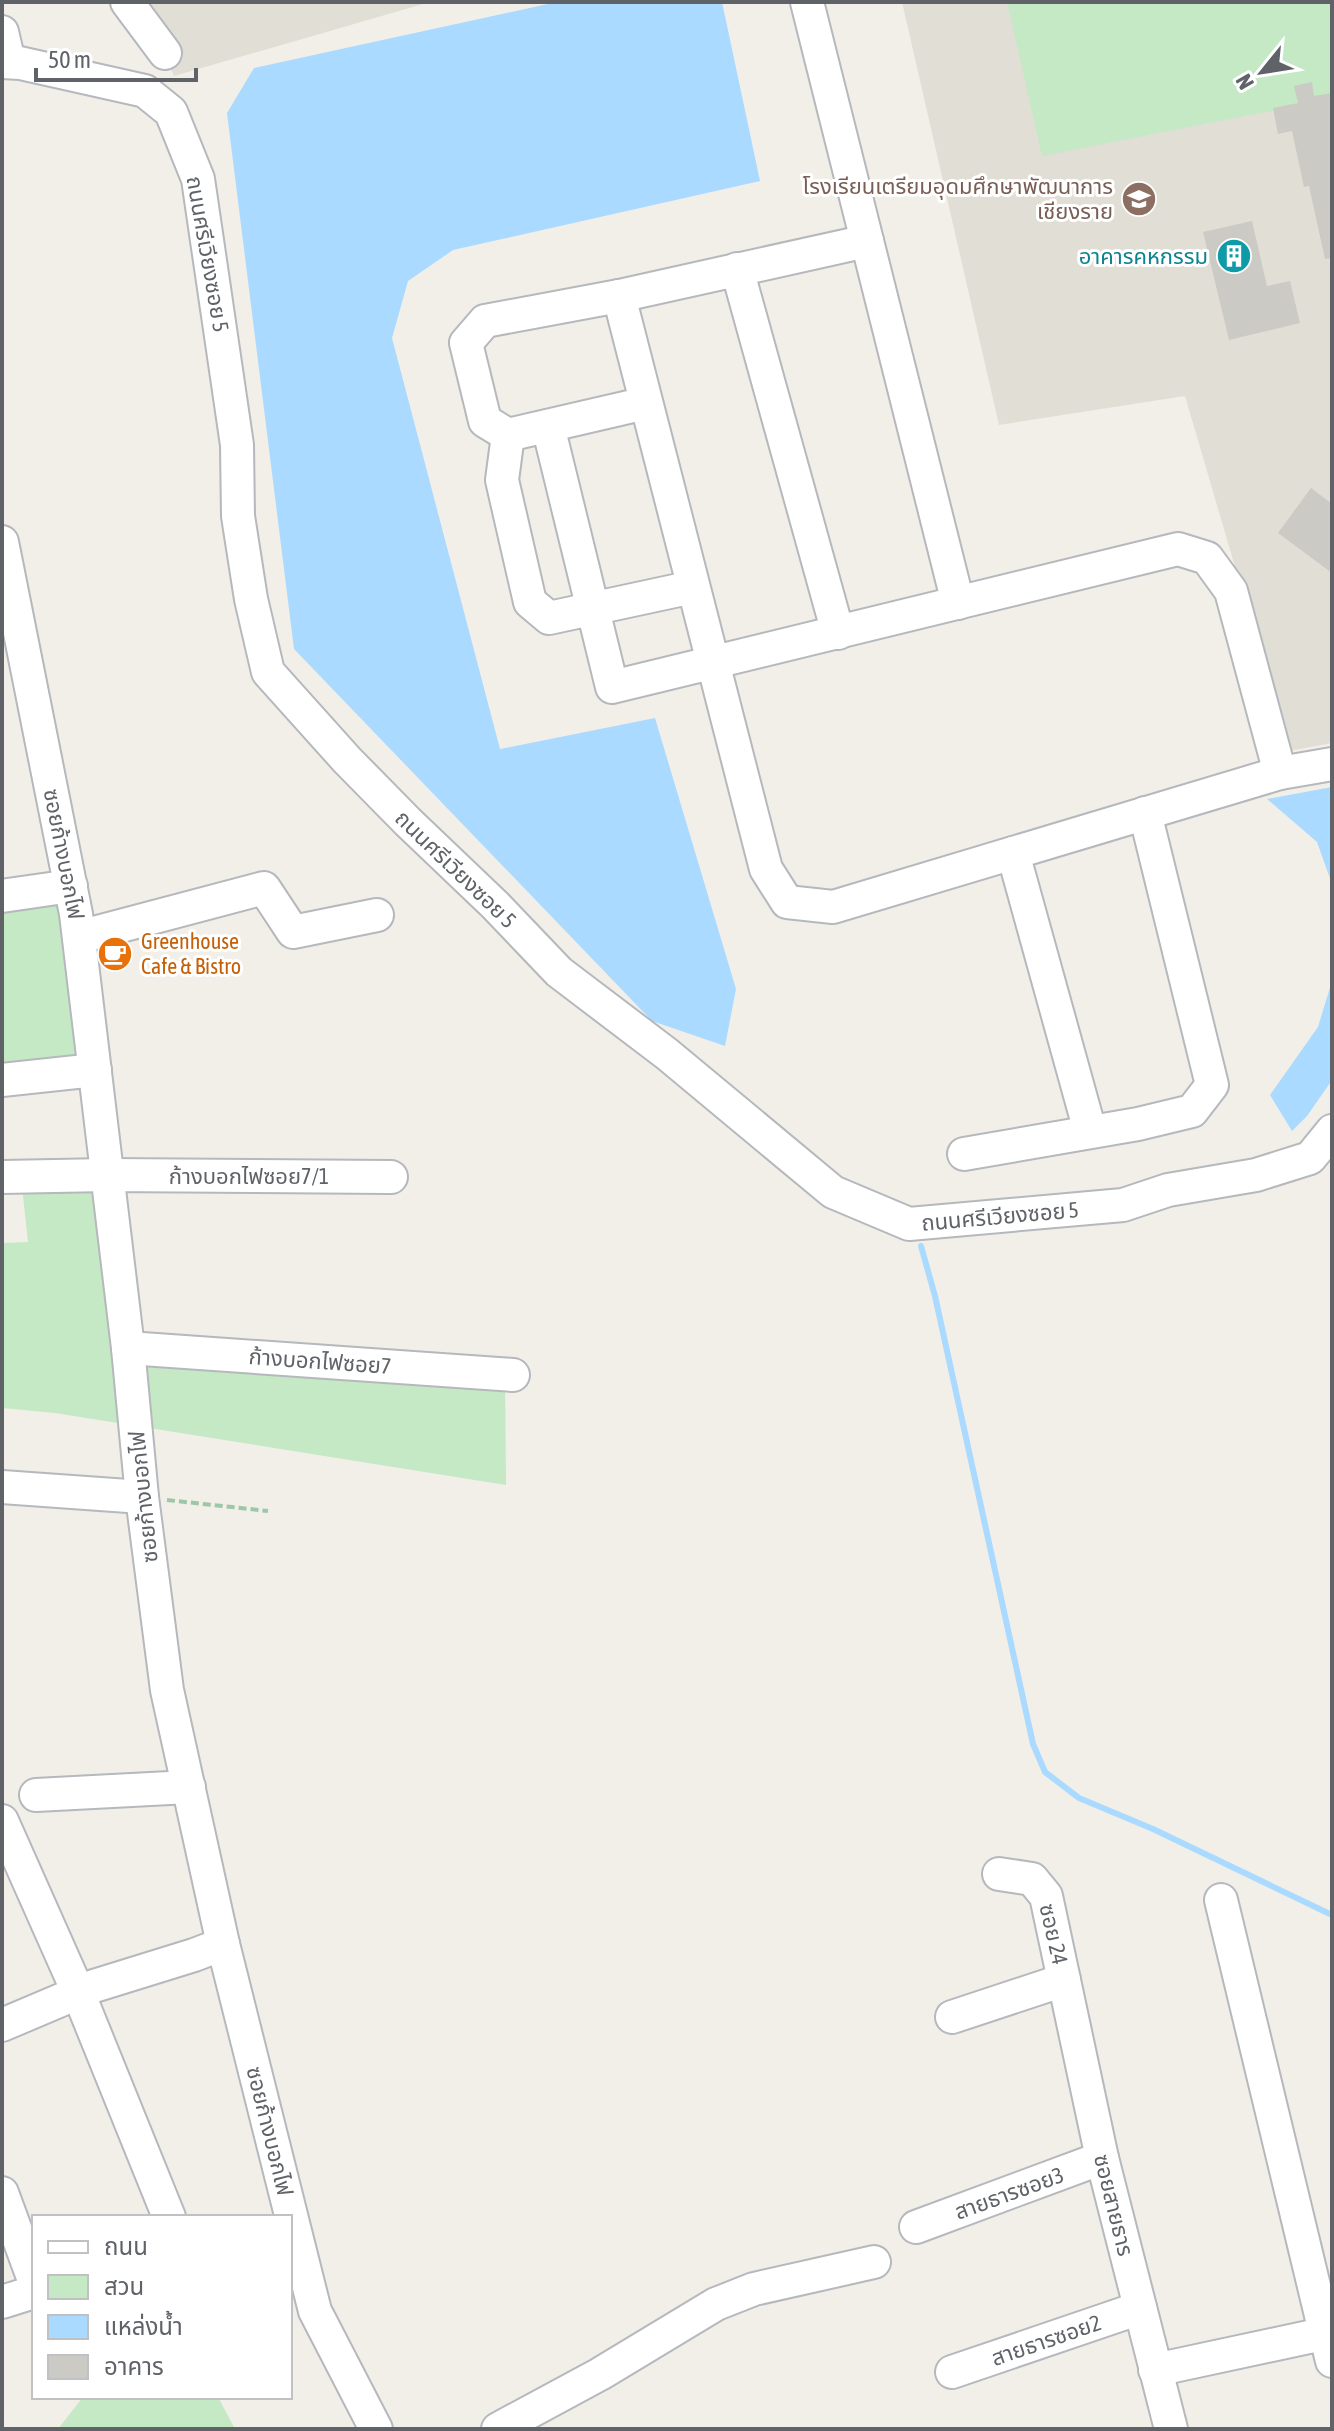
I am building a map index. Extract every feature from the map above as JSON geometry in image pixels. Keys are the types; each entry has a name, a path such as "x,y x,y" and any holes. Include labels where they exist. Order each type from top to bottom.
{"street":[{"path":"127,2 165,53"},
{"path":"807,2 958,603"},
{"name":"ถนนศรีเวียงซอย 5","path":"4,52 145,91 171,112 198,179 237,445 238,516 251,599 268,672 347,760 559,972 667,1054 833,1192 909,1224 1123,1205 1168,1190 1256,1175 1310,1158 1332,1131"},
{"path":"646,403 508,435 485,421 466,343 485,321 619,296 867,241"},
{"path":"737,269 838,633"},
{"path":"619,296 766,869 787,902 833,907 1280,773 1332,764"},
{"path":"548,426 612,687 1178,549 1207,558 1231,591 1280,773"},
{"path":"508,435 502,480 530,602 549,618 693,587"},
{"name":"ซอยก้างบอกไฟ","path":"2,542 79,937 128,1348 142,1497 167,1690 223,1944 291,2215"},
{"path":"964,1154 1138,1124 1192,1111 1212,1085 1145,813"},
{"path":"1013,853 1090,1131"},
{"path":"2,896 71,886"},
{"path":"79,937 264,888 293,932 377,915"},
{"path":"2,1080 95,1070"},
{"name":"ก้างบอกไฟซอย7/1","path":"2,1177 391,1177"},
{"name":"ก้างบอกไฟซอย7","path":"128,1348 513,1375"},
{"path":"2,1487 142,1497"},
{"path":"36,1795 189,1787"},
{"path":"2,1821 78,1992 168,2215"},
{"name":"ซอย 24","path":"999,1874 1032,1879 1046,1896 1064,1980"},
{"path":"1155,2370 1330,2342 1221,1900"},
{"path":"2,2025 78,1992 223,1944"},
{"path":"952,2017 1064,1980"},
{"name":"ซอยสายธาร","path":"1064,1980 1102,2158 1171,2429"},
{"name":"สายธารซอย3","path":"916,2227 1102,2158"},
{"path":"2,2193 32,2275"},
{"name":"ซอยก้างบอกไฟ","path":"292,2219 315,2311 376,2429"},
{"path":"498,2429 600,2374 716,2304 754,2289 874,2262"},
{"path":"2,2302 32,2293"},
{"name":"สายธารซอย2","path":"952,2372 1140,2308"}],"path":[{"path":"142,1497 268,1511"}],"shaded area":[{"path":"142,2 430,2 174,76"},
{"name":"โรงเรียนเตรียมอุดมศึกษาพัฒนาการ เชียงราย","path":"902,2 1332,2 1332,743 1289,751 1185,396 999,425"}],"green space":[{"path":"1007,2 1332,2 1332,99 1042,156"},
{"path":"71,886 95,1070 2,1082 2,905"},
{"path":"107,1175 128,1348 505,1374 506,1485 55,1413 2,1408 2,1243 28,1242 21,1177"},
{"path":"81,2399 219,2399 235,2429 58,2429"}],"water":[{"path":"557,2 722,2 760,181 453,250 408,281 392,338 500,749 655,718 736,989 725,1046 652,1021 294,649 227,113 254,68"},
{"path":"1332,787 1332,884 1317,842 1267,799"},
{"path":"1332,981 1332,1080 1307,1116 1292,1131 1270,1095 1318,1027"}],"building":[{"path":"1312,82 1314,96 1332,93 1332,258 1325,259 1309,186 1304,187 1292,131 1278,134 1273,108 1298,103 1294,86"},
{"name":"อาคารคหกรรม","path":"1252,221 1267,286 1290,281 1300,323 1229,340 1203,232"},
{"path":"1311,488 1332,504 1332,573 1278,533"}],"waterway":[{"path":"921,1246 935,1296 1033,1744 1045,1772 1079,1798 1153,1829 1332,1915"}],"place":[{"name":"โรงเรียนเตรียมอุดมศึกษาพัฒนาการ เชียงราย","path":"1139,199"},
{"name":"อาคารคหกรรม","path":"1234,256"},
{"name":"Greenhouse Cafe & Bistro","path":"115,954"}]}
